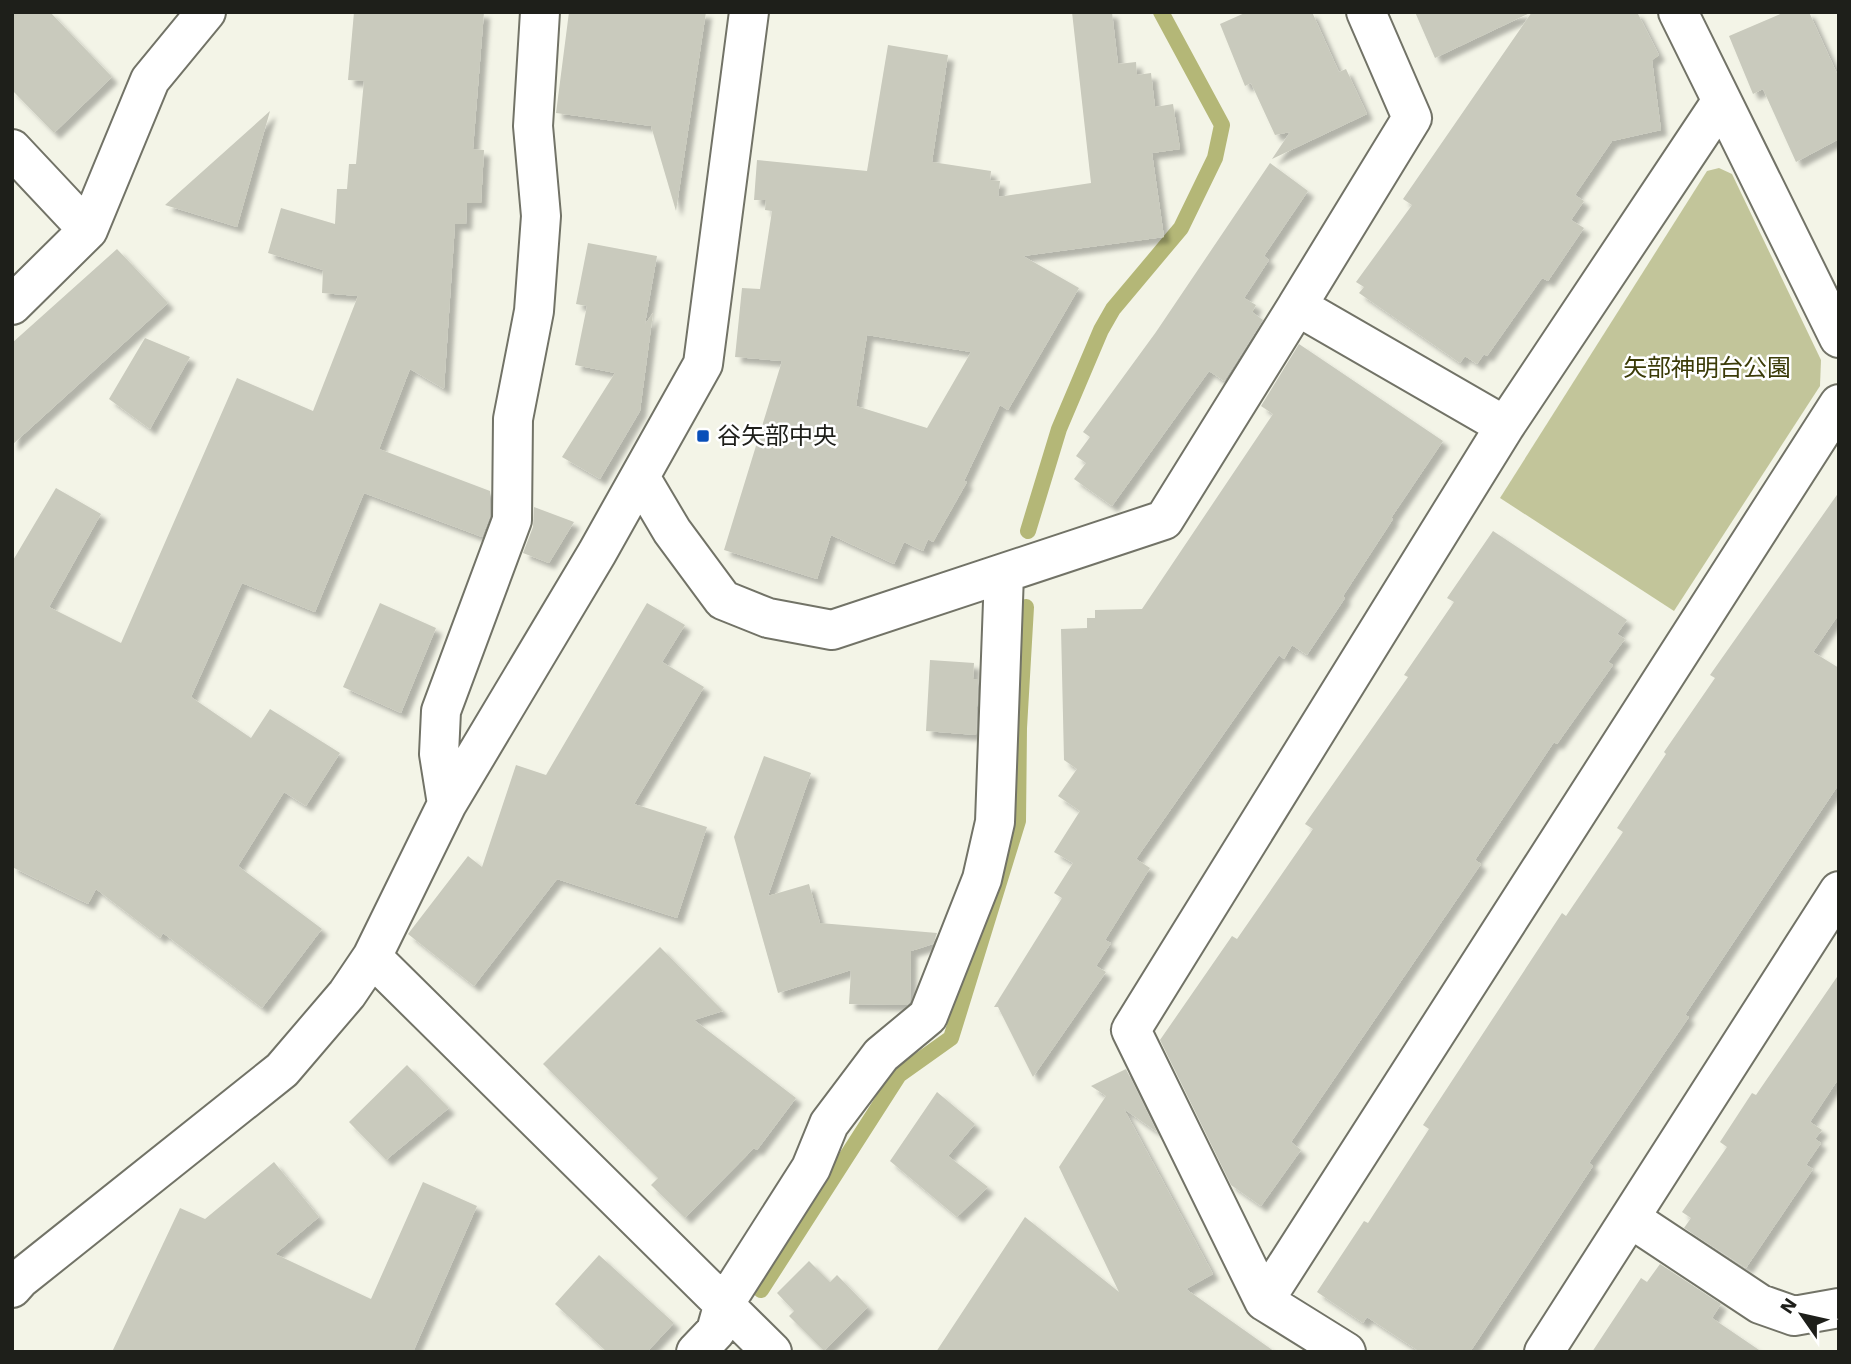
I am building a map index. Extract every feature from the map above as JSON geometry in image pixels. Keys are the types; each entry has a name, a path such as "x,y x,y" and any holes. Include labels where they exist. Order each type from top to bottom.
{"street":[{"path":"12,305 88,230 150,80 206,12"},
{"path":"447,804 439,754 441,711 512,520 513,419 534,311 541,216 533,126 540,12"},
{"path":"12,1288 282,1070 347,994 372,957 447,804 640,477 703,364 749,12"},
{"path":"640,477 672,531 723,600 768,618 832,630 1164,520 1412,118 1366,12"},
{"path":"1678,12 1839,338"},
{"path":"1346,1352 1264,1301 1131,1030 1505,426 1721,102"},
{"path":"12,149 88,230"},
{"path":"1297,306 1505,426"},
{"path":"1264,1301 1839,404"},
{"path":"696,1352 716,1331 723,1306 811,1168 829,1124 881,1055 928,1016 982,879 995,822 1004,574"},
{"path":"1544,1352 1839,891"},
{"path":"372,957 772,1352"},
{"path":"1630,1218 1760,1304 1794,1316 1839,1308"}],"green space":[{"name":"矢部神明台公園","path":"1719,168 1732,174 1821,360 1820,386 1674,611 1500,498 1707,171"}],"building":[{"path":"12,12 50,12 112,77 54,133 12,90"},
{"path":"354,12 484,12 473,149 484,150 481,203 467,203 466,224 455,224 444,389 410,369 379,449 490,491 490,516 482,537 364,493 315,612 242,583 191,697 251,738 270,709 340,753 306,806 284,792 238,866 322,929 262,1008 163,933 160,938 96,889 88,904 12,867 12,562 56,488 101,514 49,607 121,643 237,378 313,411 358,296 322,293 323,270 268,253 281,208 335,224 337,189 347,189 349,164 356,164 364,81 348,80"},
{"path":"569,12 706,12 676,211 651,126 556,113"},
{"path":"1072,12 1112,12 1118,64 1136,62 1137,75 1151,73 1155,107 1173,104 1180,149 1152,153 1164,237 1023,256 1079,288 1008,410 1000,405 964,481 967,482 933,542 928,539 923,551 904,542 894,564 831,535 817,579 724,550 782,361 735,357 742,288 760,289 772,211 765,210 766,200 754,200 757,160 867,171 888,45 948,55 932,162 991,171 990,180 1000,181 998,197 1091,183","holes":["867,335 971,352 927,428 856,406"]},
{"path":"1247,12 1312,12 1339,72 1346,69 1367,114 1272,159 1290,132 1275,135 1251,83 1245,86 1220,24"},
{"path":"1415,12 1532,12 1435,58"},
{"path":"1532,12 1637,12 1659,55 1652,60 1661,130 1612,141 1575,195 1584,201 1571,220 1584,228 1548,281 1542,278 1487,356 1484,354 1477,364 1465,356 1460,363 1359,293 1364,287 1356,282 1412,205 1403,199"},
{"path":"1785,12 1809,12 1839,78 1839,139 1796,162 1763,89 1753,94 1729,36"},
{"path":"270,111 237,227 165,205"},
{"path":"1270,163 1308,191 1264,256 1269,260 1244,298 1256,305 1252,312 1263,320 1224,381 1209,371 1112,506 1074,479 1086,463 1076,456 1090,437 1083,432 1156,332"},
{"path":"588,243 657,256 645,324 653,313 640,411 600,479 562,457 615,373 575,365 587,306 576,304"},
{"path":"117,249 168,303 12,445 12,343"},
{"path":"145,338 190,357 150,429 109,399"},
{"path":"1299,344 1443,441 1391,518 1393,519 1343,596 1345,598 1307,655 1292,645 1284,659 1279,655 1136,859 1150,868 1105,940 1111,943 1096,966 1106,972 1033,1077 998,1007 994,1007 1062,898 1054,893 1073,863 1054,852 1080,811 1058,796 1077,769 1064,760 1061,629 1087,628 1087,618 1095,618 1095,610 1142,609 1273,414 1261,406"},
{"path":"1839,492 1839,614 1813,652 1839,668 1839,784 1685,1015 1689,1017 1589,1163 1593,1166 1470,1352 1420,1352 1367,1317 1363,1323 1317,1292 1364,1221 1368,1223 1429,1129 1423,1125 1562,913 1566,916 1623,832 1617,828 1666,754 1664,752 1715,678 1710,675"},
{"path":"534,507 574,522 549,563 523,553 533,527"},
{"path":"1493,531 1627,620 1617,634 1625,639 1608,662 1613,665 1557,744 1554,742 1475,860 1481,864 1291,1142 1301,1150 1261,1206 1231,1185 1160,1040 1232,936 1237,939 1313,829 1305,824 1408,677 1404,675 1454,602 1447,598"},
{"path":"380,603 436,628 401,713 343,687"},
{"path":"647,603 685,625 662,662 704,687 634,804 707,827 677,918 557,879 474,986 408,934 468,856 482,867 516,765 546,775"},
{"path":"930,660 974,663 973,679 978,679 976,735 926,731"},
{"path":"764,756 811,773 768,896 809,884 820,923 937,933 933,944 911,951 910,1002 907,1005 849,1004 851,970 778,993 734,837"},
{"path":"660,947 723,1011 694,1020 796,1098 757,1150 754,1148 685,1218 651,1185 658,1178 543,1064"},
{"path":"1839,974 1839,1078 1810,1122 1822,1130 1815,1139 1821,1143 1806,1165 1813,1169 1746,1268 1684,1228 1691,1218 1682,1212 1727,1147 1720,1142 1752,1093 1756,1095"},
{"path":"407,1065 449,1108 386,1160 349,1122"},
{"path":"1126,1069 1157,1132 1124,1109 1213,1274 1186,1289 1275,1352 936,1352 1025,1217 1119,1292 1059,1167 1106,1096 1091,1086"},
{"path":"937,1092 975,1124 948,1156 988,1187 957,1217 890,1161"},
{"path":"274,1162 319,1217 275,1254 371,1299 423,1182 477,1206 413,1352 112,1352 180,1208 205,1219"},
{"path":"599,1255 674,1323 647,1352 607,1352 555,1304"},
{"path":"809,1261 830,1282 837,1275 868,1307 824,1351 789,1316 794,1311 777,1293"},
{"path":"1660,1264 1721,1304 1712,1318 1762,1352 1592,1352 1641,1278 1647,1282"}],"waterway":[{"path":"1028,531 1059,429 1101,330 1113,309 1181,228 1215,158 1222,125 1161,12"},
{"path":"761,1290 899,1075 951,1038 1018,821 1019,728 1026,607"}],"place":[{"name":"谷矢部中央","path":"703,436"}]}
